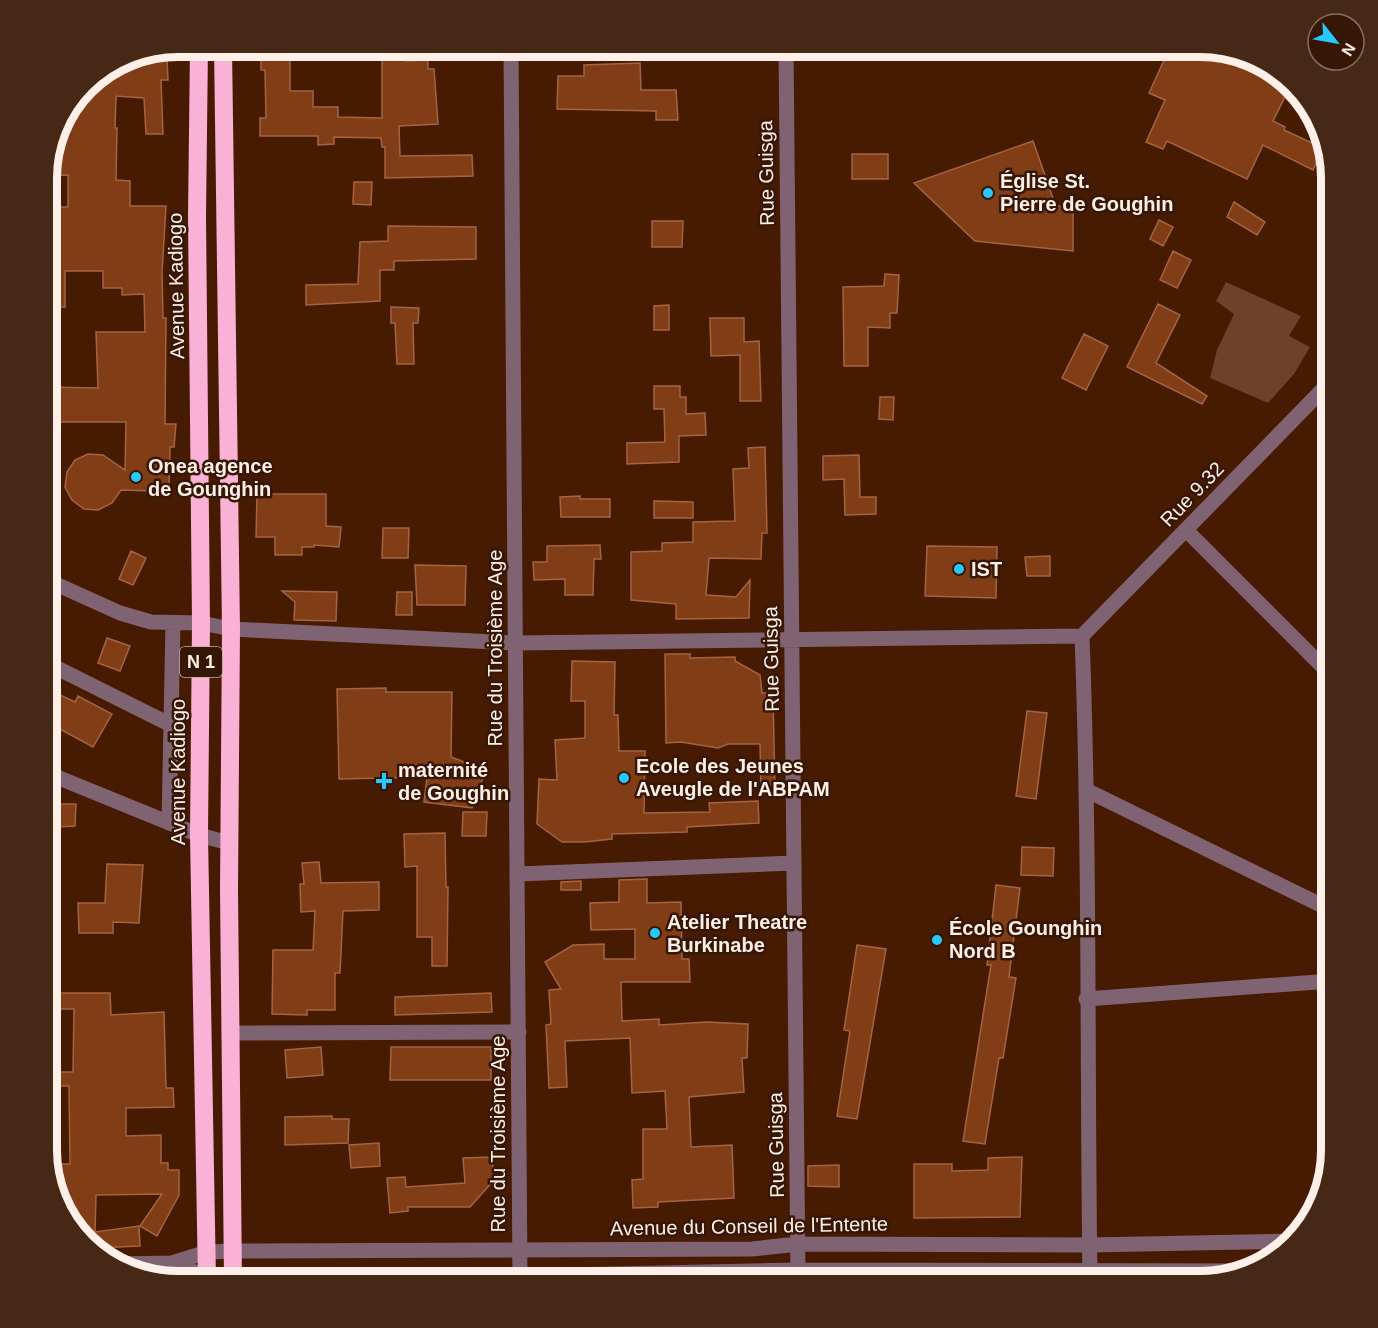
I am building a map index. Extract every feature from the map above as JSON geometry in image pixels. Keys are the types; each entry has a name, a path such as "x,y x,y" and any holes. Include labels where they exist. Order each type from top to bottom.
{"highway":[{"name":"Avenue Kadiogo","path":"199,57 197,216 201,623 199,835 207,1271"},
{"name":"N 1","path":"223,57 231,629 229,843 233,1271"}],"street":[{"name":"Rue du Troisième Age","path":"512,57 520,1271"},
{"name":"Rue Guisga","path":"786,57 798,1271"},
{"name":"Rue 9.32","path":"1082,636 1321,392"},
{"path":"1186,530 1321,664"},
{"path":"57,585 120,613 151,622 201,623 231,629 516,643 1082,636 1088,791 1086,999 1090,1271"},
{"path":"169,823 173,623"},
{"path":"59,669 171,725"},
{"path":"57,777 199,835 229,843"},
{"path":"1088,791 1321,905"},
{"path":"517,874 794,863"},
{"path":"1086,999 1321,982"},
{"path":"231,1033 519,1032"},
{"name":"Avenue du Conseil de l'Entente","path":"172,1263 207,1252 233,1251 520,1248 752,1249 798,1245 1089,1245 1280,1241"},
{"path":"135,1263 172,1263 190,1271"}],"shaded area":[{"path":"1226,282 1301,316 1289,336 1310,347 1294,374 1268,403 1210,378 1217,350 1234,314 1216,301"}],"building":[{"path":"261,57 290,57 290,91 313,91 313,107 338,107 338,117 382,118 382,57 406,57 406,61 428,60 428,69 434,69 438,124 399,126 400,156 472,155 473,176 385,178 385,147 382,147 381,138 334,137 334,144 318,145 318,136 260,136 260,118 266,118 265,70 261,70"},
{"path":"1165,57 1208,57 1239,63 1274,82 1287,94 1273,121 1285,127 1284,130 1316,145 1319,156 1313,170 1263,145 1247,179 1167,141 1163,149 1146,142 1165,100 1149,93"},
{"path":"167,58 168,80 161,80 163,134 146,134 144,98 116,96 115,128 117,128 116,180 130,181 130,206 166,206 162,272 163,318 166,318 165,424 176,424 174,447 170,447 169,486 152,486 151,491 121,490 112,503 98,510 84,509 72,500 65,487 67,472 75,460 88,454 103,455 125,470 126,422 57,422 57,387 98,388 96,332 145,332 144,294 122,295 122,288 103,288 103,271 65,271 65,307 57,307 57,207 68,207 68,175 57,176 61,147 66,132 82,104 111,77 132,66"},
{"path":"640,63 641,90 676,90 678,120 656,120 656,111 557,109 558,76 584,76 584,65"},
{"name":"Église St. Pierre de Goughin","path":"1033,141 1055,204 1073,213 1073,251 975,241 914,183"},
{"path":"852,154 888,154 888,179 852,179"},
{"path":"354,182 372,182 371,205 353,204"},
{"path":"1234,202 1265,222 1257,235 1227,217"},
{"path":"1159,220 1173,227 1163,246 1150,239"},
{"path":"652,221 683,221 682,247 652,247"},
{"path":"388,226 476,227 476,259 394,261 394,270 380,270 380,301 306,305 306,285 358,284 360,242 388,241"},
{"path":"1173,251 1191,260 1177,288 1160,280"},
{"path":"885,274 899,275 897,313 890,313 890,328 868,327 868,366 844,366 843,287 884,286"},
{"path":"1158,304 1180,315 1156,363 1207,396 1202,404 1127,367"},
{"path":"669,305 669,330 654,330 654,306"},
{"path":"391,307 419,308 418,323 413,323 414,364 397,364 395,323 391,323"},
{"path":"710,318 744,318 744,342 759,341 761,401 740,401 740,355 711,356"},
{"path":"1084,334 1108,346 1086,390 1062,378"},
{"path":"654,386 680,386 680,397 686,397 686,414 705,413 706,435 679,436 679,462 627,464 627,443 665,442 664,409 654,409"},
{"path":"880,397 894,397 893,420 879,419"},
{"path":"765,447 767,533 762,533 761,559 709,558 706,595 736,597 750,580 749,618 676,619 676,604 631,600 631,552 662,551 662,543 693,542 693,522 735,521 733,469 749,468 748,448"},
{"path":"859,455 860,497 876,497 876,514 845,515 844,479 823,480 823,456"},
{"path":"257,494 326,494 326,526 341,527 339,547 314,545 314,547 302,547 302,555 275,555 275,537 256,537"},
{"path":"580,496 580,499 610,499 610,517 561,517 560,497"},
{"path":"654,501 693,502 693,518 654,518"},
{"path":"383,528 409,528 408,558 382,558"},
{"path":"600,545 601,559 594,559 593,595 565,595 565,579 534,580 533,562 547,562 547,546"},
{"path":"927,546 997,547 996,598 925,596"},
{"path":"131,551 146,558 133,585 119,579"},
{"path":"1050,556 1050,576 1027,576 1025,557"},
{"path":"415,565 466,566 465,605 417,605"},
{"path":"282,591 337,592 336,621 294,620 295,602"},
{"path":"397,592 412,592 412,615 396,615"},
{"path":"107,638 130,646 120,671 98,663"},
{"path":"665,654 690,654 690,658 735,657 735,661 760,675 762,693 773,693 775,793 761,794 760,744 728,744 718,748 681,742 666,743"},
{"path":"572,661 615,662 614,715 618,715 619,751 645,751 644,813 710,812 709,803 758,801 759,823 687,827 687,832 612,834 612,839 584,842 562,842 537,824 539,779 557,780 555,740 585,738 585,701 571,701"},
{"path":"386,688 386,692 452,692 451,757 486,770 472,808 424,802 427,777 339,779 337,689"},
{"path":"57,694 75,702 78,696 112,714 93,747 57,727"},
{"path":"1027,711 1047,713 1036,799 1016,796"},
{"path":"57,804 76,804 75,826 57,827"},
{"path":"463,812 487,812 486,836 462,836"},
{"path":"445,833 446,887 448,887 447,966 432,966 432,937 417,937 417,866 405,867 404,834"},
{"path":"1022,847 1054,848 1053,876 1021,875"},
{"path":"319,862 321,883 379,882 379,910 343,911 340,973 335,973 335,1010 307,1010 307,1015 272,1014 273,950 313,950 315,911 301,912 300,884 304,884 302,863"},
{"path":"107,864 143,865 139,923 113,922 113,933 79,933 78,903 105,903"},
{"path":"647,879 647,903 681,902 682,959 689,959 690,982 621,982 622,1021 659,1019 659,1025 707,1022 748,1024 747,1058 742,1058 744,1092 689,1097 691,1147 732,1145 734,1198 658,1202 658,1207 633,1208 632,1180 643,1179 643,1129 667,1129 665,1091 632,1093 630,1038 565,1041 567,1087 549,1088 546,1025 551,1024 549,990 561,989 545,962 573,945 604,944 604,959 635,959 635,929 591,930 590,903 619,902 619,880"},
{"path":"581,881 581,890 561,890 561,882"},
{"path":"996,885 1020,888 1009,977 1016,978 1003,1058 999,1058 985,1144 963,1141 991,965 987,965"},
{"path":"857,945 886,949 857,1119 837,1116 850,1031 844,1030"},
{"path":"57,993 110,993 111,1015 164,1012 166,1088 173,1088 174,1107 126,1108 126,1136 161,1135 161,1163 168,1163 168,1170 179,1170 179,1195 157,1236 140,1226 162,1194 96,1195 95,1232 139,1226 140,1246 104,1246 82,1224 63,1189 58,1164 70,1164 69,1086 57,1086 57,1072 73,1072 74,1009 57,1009"},
{"path":"491,993 492,1012 395,1015 395,997"},
{"path":"321,1047 323,1075 287,1078 285,1050"},
{"path":"391,1047 491,1047 491,1080 390,1080"},
{"path":"332,1116 332,1119 349,1119 348,1143 285,1145 285,1117"},
{"path":"379,1143 380,1166 351,1168 349,1145"},
{"path":"492,1157 494,1180 470,1207 408,1207 408,1211 390,1213 387,1178 405,1177 406,1187 465,1183 463,1158"},
{"path":"1022,1157 1020,1217 914,1218 914,1164 952,1164 952,1171 988,1170 988,1158"},
{"path":"839,1165 839,1187 808,1186 808,1166"}],"place":[{"name":"Église St. Pierre de Goughin","path":"988,193"},
{"name":"Onea agence de Gounghin","path":"136,477"},
{"name":"IST","path":"959,569"},
{"name":"Ecole des Jeunes Aveugle de l'ABPAM","path":"624,778"},
{"name":"maternité de Goughin","path":"384,781"},
{"name":"Atelier Theatre Burkinabe","path":"655,933"},
{"name":"École Gounghin Nord B","path":"937,940"}]}
